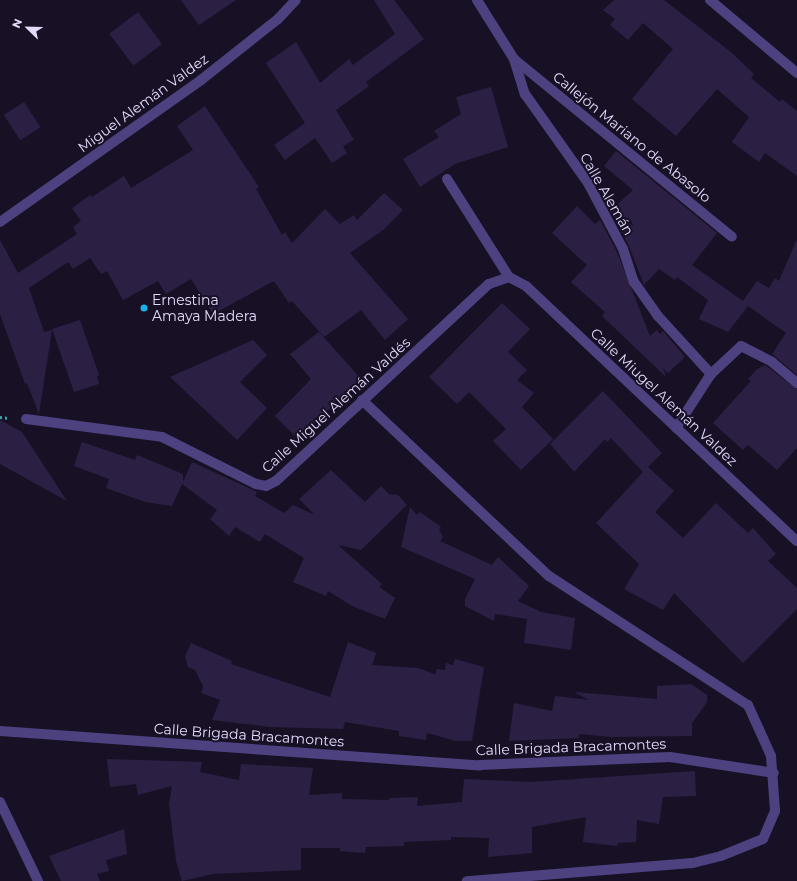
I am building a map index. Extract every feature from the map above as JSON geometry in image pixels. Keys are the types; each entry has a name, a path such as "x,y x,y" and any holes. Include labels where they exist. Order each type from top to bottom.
{"street":[{"name":"Miguel Alemán Valdez","path":"0,222 201,80 278,19 296,0"},
{"name":"Calle Alemán","path":"477,0 514,59 525,94 588,183 623,249 634,282 658,316 711,374"},
{"path":"710,0 797,73"},
{"name":"Callejón Mariano de Abasolo","path":"514,59 732,237"},
{"path":"447,178 509,277"},
{"name":"Calle Miguel Alemán Valdés","path":"26,419 162,437 256,484 266,486 276,481 489,284 509,277"},
{"name":"Calle Miugel Alemán Valdez","path":"509,277 526,286 797,541"},
{"path":"676,428 711,374 741,346 772,362 797,383"},
{"path":"362,400 549,576 748,705 771,756 774,773 775,811 763,839 721,856 692,863 466,881"},
{"name":"Calle Brigada Bracamontes","path":"0,731 480,765 670,757 774,773"},
{"path":"0,802 38,881"}],"building":[{"path":"181,0 236,0 199,25"},
{"path":"374,0 394,0 424,39 366,82 369,86 336,110 354,140 343,146 347,153 332,163 315,138 285,160 274,145 305,123 266,63 296,42 320,83 349,59 353,65 395,34"},
{"path":"614,0 664,0 732,53 754,74 751,78 780,102 782,99 797,111 797,176 765,153 759,162 732,142 749,117 717,89 676,136 632,99 673,49 643,23 628,40 610,25 615,19 603,10"},
{"path":"138,12 162,44 133,66 109,34"},
{"path":"491,87 508,147 455,164 420,187 403,159 439,137 434,131 461,114 456,97"},
{"path":"24,102 40,127 20,140 4,115"},
{"path":"205,106 259,187 256,189 282,235 285,232 292,243 325,209 340,224 354,215 357,220 384,193 403,210 383,230 350,253 408,319 385,340 361,310 324,337 292,301 289,303 274,281 213,314 191,279 166,294 158,281 123,300 107,271 101,274 90,258 73,269 68,262 29,288 44,332 52,330 39,414 27,383 25,384 0,314 0,240 18,273 77,234 73,227 81,221 72,208 90,195 92,197 124,176 131,188 193,150 177,126"},
{"path":"616,151 717,233 692,265 743,301 757,281 769,288 775,278 779,281 797,239 797,375 772,354 786,333 748,306 728,332 699,319 708,300 677,277 675,280 659,269 644,285 629,246 610,211 633,190 604,166"},
{"path":"577,206 595,224 600,220 617,252 650,336 657,330 660,334 663,331 685,357 668,373 663,368 666,377 602,316 605,312 571,282 587,265 552,233"},
{"path":"502,303 530,329 508,352 527,370 517,380 534,393 522,407 553,439 521,470 493,441 506,429 469,392 457,404 429,377"},
{"path":"80,320 99,375 97,376 99,384 74,392 52,329"},
{"path":"319,332 361,379 298,439 275,416 311,379 290,354"},
{"path":"253,340 267,355 240,382 267,408 237,440 170,377"},
{"path":"765,365 797,389 797,448 777,470 748,445 743,450 713,423 751,381 748,379 757,369"},
{"path":"603,391 662,453 648,467 674,491 655,512 683,538 716,503 748,533 753,528 776,554 768,561 797,588 797,609 743,663 674,593 663,610 624,589 639,564 596,523 643,472 611,438 607,442 605,439 574,472 550,444"},
{"path":"0,420 22,432 67,501 0,464"},
{"path":"82,442 135,460 137,455 183,474 183,482 172,506 145,502 106,488 109,479 74,466"},
{"path":"192,462 257,492 255,496 284,513 293,505 315,515 299,499 331,470 365,502 381,486 389,494 398,495 407,505 361,550 338,545 382,584 379,587 395,598 385,619 352,606 328,591 326,596 293,582 304,558 265,534 260,542 235,527 229,536 210,519 217,510 182,484"},
{"path":"410,507 417,515 420,512 441,527 439,529 443,537 440,541 492,565 498,557 529,586 518,601 541,612 575,618 571,650 524,643 527,619 495,614 494,621 465,606 465,599 475,579 401,547"},
{"path":"348,642 376,653 372,665 418,668 435,674 437,669 445,670 446,663 453,665 455,659 484,667 472,741 456,741 427,733 426,740 399,736 399,731 345,722 343,729 270,727 212,720 220,700 201,693 203,686 195,670 188,667 185,656 191,643 232,661 231,664 330,697"},
{"path":"691,684 707,695 707,702 692,723 692,736 612,737 579,734 579,738 509,741 514,703 552,711 555,696 589,700 574,692 657,699 657,686"},
{"path":"107,759 202,762 200,772 239,780 241,764 313,768 309,795 342,793 342,799 389,800 389,798 418,797 417,806 462,802 464,779 531,782 695,771 696,796 663,797 659,824 637,820 636,842 618,843 617,846 583,842 586,817 532,827 532,853 488,857 489,838 451,837 451,840 404,842 404,846 366,847 365,853 340,851 340,848 301,848 301,870 213,874 182,881 176,861 169,804 172,786 138,795 136,784 110,787"},
{"path":"124,829 127,854 106,860 109,871 97,874 100,881 61,881 49,856"}],"place":[{"name":"Ernestina Amaya Madera","path":"144,308"}]}
